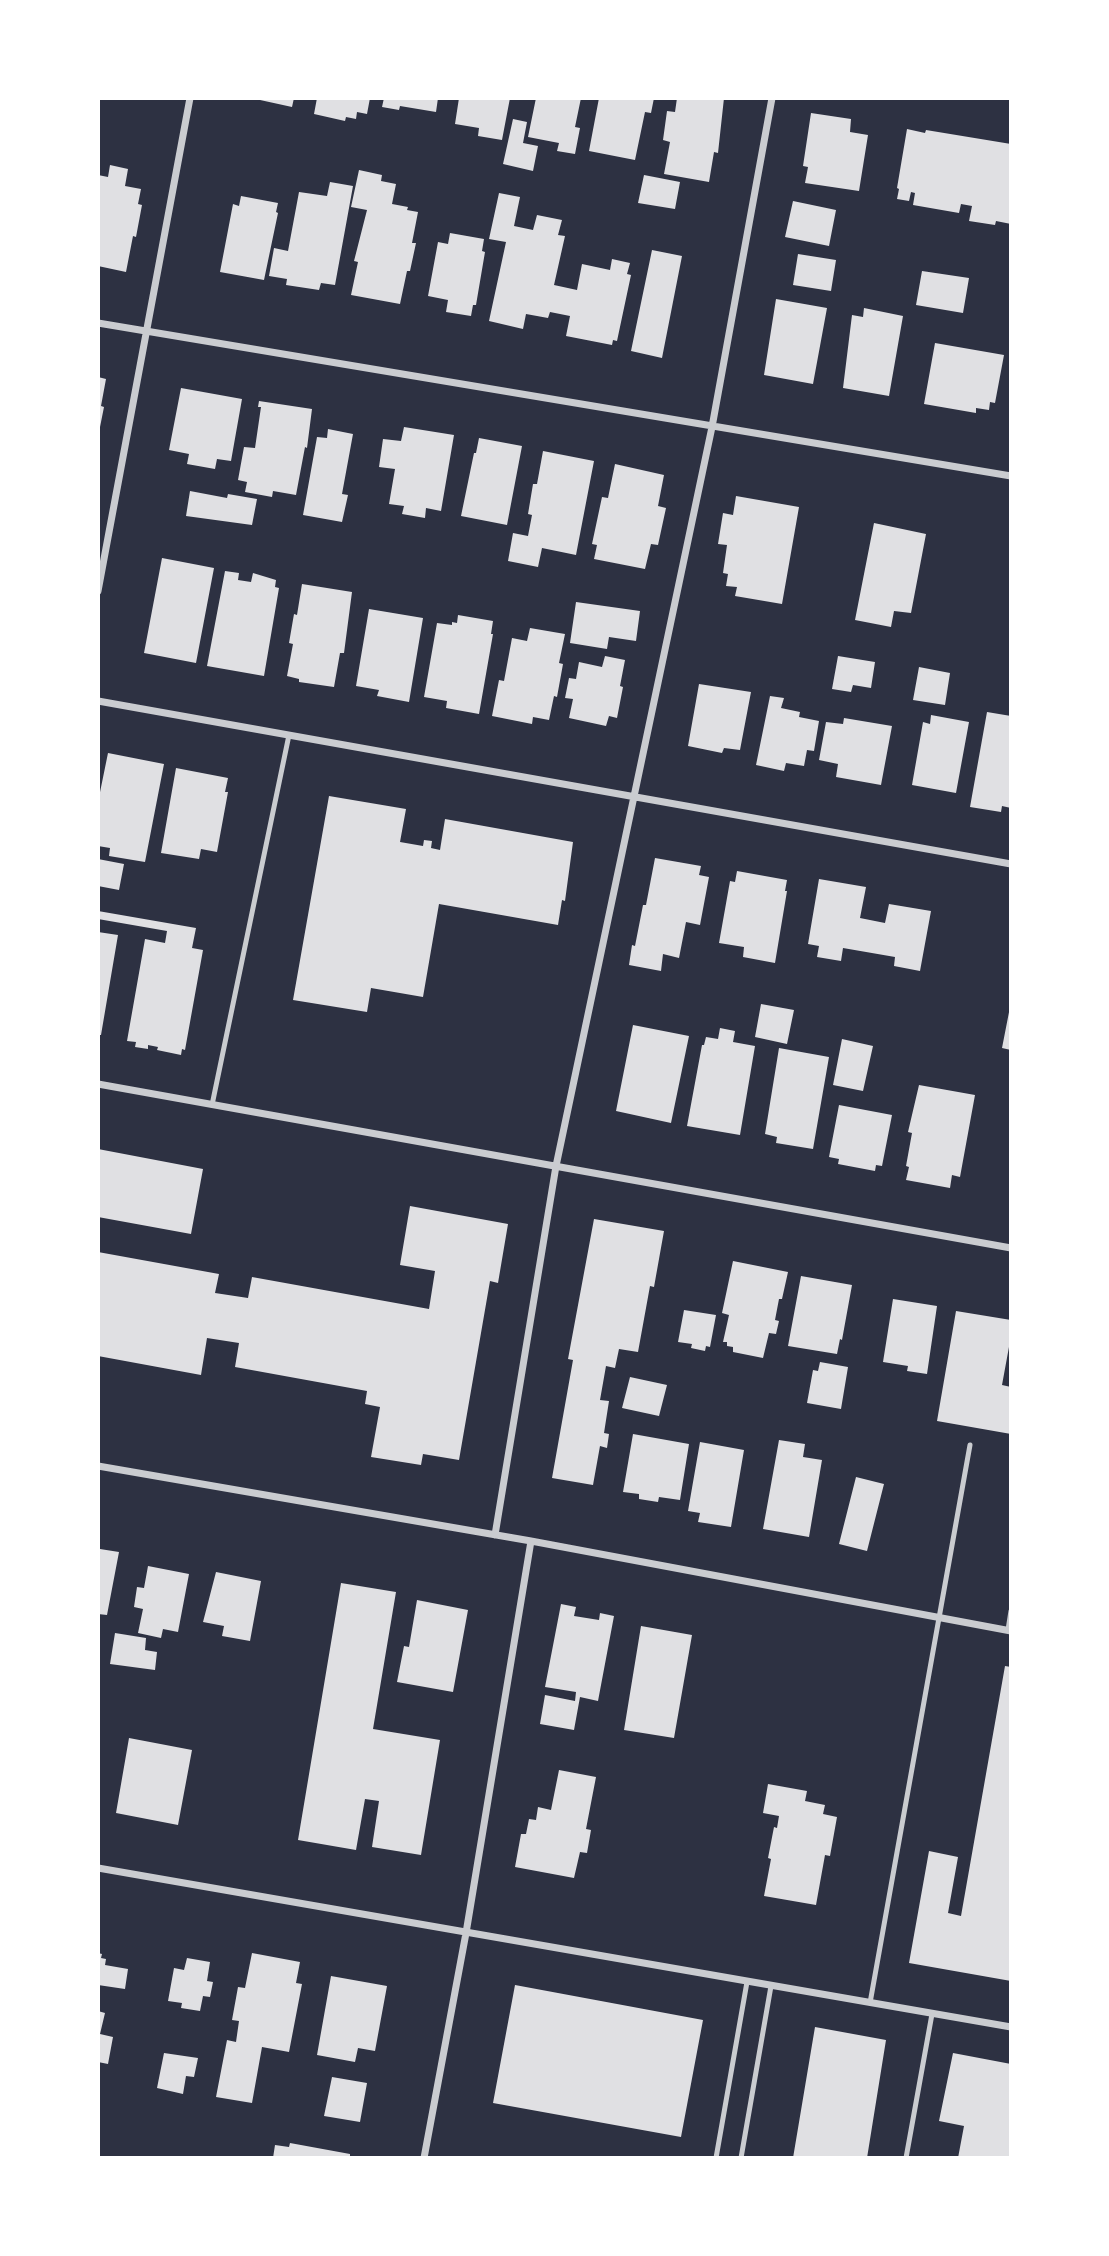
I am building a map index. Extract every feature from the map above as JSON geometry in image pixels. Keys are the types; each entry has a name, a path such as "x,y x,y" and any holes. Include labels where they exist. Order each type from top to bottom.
{"street":[{"path":"98,591 190,98"},
{"path":"495,1535 556,1166 712,427 772,98"},
{"path":"98,323 1011,476"},
{"path":"98,701 1011,864"},
{"path":"98,1084 1011,1248"},
{"path":"98,1465 531,1541 1009,1630"},
{"path":"424,2158 466,1933 531,1541"},
{"path":"98,1868 1011,2027"}],"lane":[{"path":"212,1105 289,735"},
{"path":"870,2003 970,1445"},
{"path":"1009,1630 1011,1612"},
{"path":"716,2158 747,1982"},
{"path":"741,2158 771,1986"},
{"path":"906,2158 932,2014"}],"building":[{"path":"251,98 294,98 292,107"},
{"path":"317,98 370,98 367,114 357,112 356,119 346,117 345,121 314,114"},
{"path":"384,98 438,98 436,112 400,106 399,110 382,107"},
{"path":"459,98 510,98 502,140 478,136 479,128 455,124"},
{"path":"536,98 581,98 575,127 580,128 575,154 557,151 559,143 528,137"},
{"path":"599,98 654,98 651,113 645,112 635,160 589,151"},
{"path":"677,98 724,98 718,153 714,152 709,182 664,174 670,142 663,140 667,111 675,112"},
{"path":"811,113 851,119 850,132 868,135 859,191 805,183 808,167 803,166"},
{"path":"513,119 527,122 523,143 538,146 533,171 503,164"},
{"path":"907,129 1011,144 1011,224 996,221 995,225 969,221 972,206 961,204 959,213 913,205 915,193 911,192 909,201 897,199"},
{"path":"110,165 128,169 125,186 141,189 138,204 142,205 126,272 98,266 98,175 108,177"},
{"path":"359,170 382,175 381,181 396,184 392,204 418,212 412,243 416,243 400,304 351,295 358,262 354,261 367,210 351,207"},
{"path":"644,175 680,182 675,209 638,203"},
{"path":"330,182 353,186 335,285 321,283 319,290 286,285 287,279 269,276 274,248 288,251 299,192 327,196"},
{"path":"499,193 520,197 514,226 533,230 537,215 562,220 558,235 565,236 554,285 577,290 582,264 610,270 612,259 630,263 627,274 631,275 617,341 613,340 612,345 566,336 570,316 550,312 548,318 526,314 523,329 489,321 506,242 489,239"},
{"path":"241,196 278,203 264,280 220,272 233,204 239,206"},
{"path":"793,201 836,210 829,246 785,237"},
{"path":"450,233 484,239 482,251 485,252 476,305 473,305 471,316 446,312 448,300 428,296 438,242 448,244"},
{"path":"652,250 682,256 662,358 631,351"},
{"path":"798,254 836,260 831,291 793,285"},
{"path":"922,271 969,278 963,313 916,305"},
{"path":"776,299 827,308 813,384 764,375"},
{"path":"864,308 903,316 889,396 843,388 852,315 863,317"},
{"path":"935,343 1004,355 995,403 990,402 989,410 976,408 976,413 924,404"},
{"path":"98,377 106,379 99,432"},
{"path":"181,388 242,399 231,461 217,459 215,469 187,464 189,454 169,450"},
{"path":"259,401 312,409 307,448 305,447 296,495 273,491 272,497 245,492 247,482 238,480 244,447 255,448 261,407 258,407"},
{"path":"404,427 454,435 441,511 426,508 425,518 402,514 404,506 389,504 395,469 379,467 383,439 401,441"},
{"path":"328,429 353,434 342,494 348,495 342,522 303,515 317,437 327,438"},
{"path":"479,438 522,446 507,525 461,516"},
{"path":"543,451 594,461 576,555 542,548 538,567 508,561 513,533 528,536 532,515 528,514 533,484 537,484"},
{"path":"615,464 664,475 658,506 666,508 658,545 651,544 645,569 594,559 597,545 592,544 602,497 608,498"},
{"path":"190,491 227,498 228,494 257,499 252,525 186,516"},
{"path":"736,496 799,507 782,604 735,596 737,587 726,586 728,574 723,573 727,545 718,544 723,513 733,515"},
{"path":"874,523 926,534 911,613 894,611 891,627 855,620"},
{"path":"162,558 214,568 196,663 144,653"},
{"path":"225,571 239,573 238,580 251,582 253,573 276,580 275,587 279,588 264,676 207,666"},
{"path":"302,584 352,592 344,653 340,653 334,687 299,682 299,679 287,676 293,644 289,643"},
{"path":"576,602 640,611 636,641 609,637 607,649 570,643"},
{"path":"369,609 423,618 409,702 377,696 379,690 356,686"},
{"path":"458,615 493,621 479,714 446,708 447,701 424,697 437,623 452,625 452,622 457,623"},
{"path":"530,628 565,634 559,663 563,664 557,697 554,696 549,720 533,717 532,724 492,716 499,680 504,681 512,638 527,641"},
{"path":"605,656 625,660 617,718 609,716 606,726 569,718 573,699 565,698 569,678 576,679 579,662 602,667"},
{"path":"838,656 875,662 871,688 853,685 851,692 832,689"},
{"path":"919,667 950,673 945,705 913,700"},
{"path":"699,684 751,692 740,750 724,748 722,753 688,746"},
{"path":"770,696 784,698 781,708 800,712 799,717 819,721 814,751 807,750 804,766 786,763 784,771 756,765"},
{"path":"987,712 1011,716 1011,808 1002,806 1001,812 970,807"},
{"path":"931,715 969,722 956,793 912,785 923,722 930,724"},
{"path":"844,718 892,726 881,785 836,777 838,764 819,760 826,722 843,724"},
{"path":"108,753 164,764 145,862 109,856 110,848 98,846 98,802"},
{"path":"176,768 228,778 217,852 201,849 199,859 161,853"},
{"path":"329,796 406,809 400,842 423,846 424,840 432,841 431,848 440,850 445,819 573,842 565,901 562,900 558,925 439,904 423,997 371,988 367,1012 293,1000"},
{"path":"655,858 701,866 699,875 709,877 700,925 686,922 679,958 663,954 661,971 629,965 643,905 646,905"},
{"path":"98,859 124,864 119,890 98,886"},
{"path":"737,871 787,880 775,963 743,957 744,947 719,943 730,881 735,882"},
{"path":"819,879 866,887 860,918 885,923 889,904 931,911 920,971 894,966 895,957 843,948 841,961 817,957 819,946 808,944"},
{"path":"98,911 196,928 192,948 203,950 185,1050 182,1049 181,1055 157,1050 158,1047 148,1045 148,1049 135,1047 136,1042 127,1041 145,939 165,943 167,931 98,919"},
{"path":"98,932 118,935 101,1035 98,1035"},
{"path":"761,1004 794,1010 787,1044 755,1037"},
{"path":"1011,1007 1011,1050 1002,1048"},
{"path":"633,1025 689,1036 671,1123 616,1111"},
{"path":"720,1028 735,1031 733,1042 755,1046 740,1135 687,1126 702,1045 706,1037 718,1039"},
{"path":"842,1039 873,1046 863,1091 833,1085"},
{"path":"779,1048 829,1057 813,1149 776,1143 777,1137 765,1134"},
{"path":"919,1085 975,1095 960,1177 952,1175 950,1188 906,1180 912,1133 908,1132"},
{"path":"839,1105 892,1115 882,1166 876,1165 875,1171 838,1164 839,1159 829,1157"},
{"path":"98,1149 203,1169 191,1234 98,1217"},
{"path":"410,1206 508,1224 498,1283 490,1281 459,1460 423,1454 421,1465 371,1457 380,1407 365,1404 367,1391 235,1367 239,1343 207,1338 201,1375 98,1356 98,1252 219,1274 215,1293 248,1298 252,1277 429,1309 435,1271 400,1265"},
{"path":"594,1219 664,1231 654,1287 650,1286 638,1352 619,1349 615,1368 606,1366 600,1400 609,1401 604,1433 609,1434 607,1448 600,1446 593,1485 552,1478 573,1360 568,1359"},
{"path":"733,1261 788,1272 782,1299 779,1299 775,1320 779,1321 776,1334 769,1333 763,1358 733,1352 733,1347 723,1342 729,1315 722,1313"},
{"path":"801,1276 852,1285 837,1354 788,1346"},
{"path":"893,1299 937,1306 927,1374 907,1371 908,1366 883,1362"},
{"path":"684,1310 716,1315 710,1347 706,1346 705,1351 691,1348 692,1344 678,1342"},
{"path":"956,1311 1011,1320 1011,1336 1002,1385 1011,1387 1011,1434 937,1421"},
{"path":"820,1362 848,1367 841,1409 807,1403 813,1370 818,1371"},
{"path":"630,1377 667,1385 659,1416 622,1408"},
{"path":"633,1434 689,1444 680,1500 659,1497 658,1502 639,1499 639,1494 623,1492"},
{"path":"779,1440 805,1444 803,1457 822,1460 809,1537 763,1529"},
{"path":"700,1442 744,1450 731,1527 698,1522 700,1513 688,1511"},
{"path":"856,1477 884,1484 867,1551 839,1544"},
{"path":"100,1549 119,1552 107,1615 98,1614"},
{"path":"148,1566 189,1574 178,1632 163,1629 161,1638 138,1633 143,1609 134,1607 137,1587 144,1588"},
{"path":"216,1572 261,1581 250,1641 222,1636 224,1626 203,1622"},
{"path":"341,1583 396,1592 373,1729 440,1740 421,1855 372,1847 379,1801 365,1799 356,1850 298,1840"},
{"path":"417,1600 468,1610 453,1692 397,1682 404,1646 409,1647"},
{"path":"561,1604 576,1607 574,1616 599,1620 600,1613 614,1616 598,1701 580,1697 574,1730 540,1724 545,1695 575,1701 576,1692 545,1687"},
{"path":"641,1626 692,1635 674,1738 624,1730"},
{"path":"115,1633 146,1638 145,1650 157,1652 155,1670 110,1664"},
{"path":"1005,1666 1011,1667 1011,1981 909,1963 929,1851 958,1857 948,1913 961,1916"},
{"path":"129,1738 192,1750 178,1825 116,1813"},
{"path":"559,1770 596,1777 586,1829 591,1830 587,1853 580,1852 574,1878 515,1867 521,1834 526,1834 529,1819 536,1820 538,1807 551,1810"},
{"path":"768,1784 807,1791 805,1801 825,1805 823,1814 837,1817 830,1856 825,1855 816,1905 764,1896 771,1859 768,1858 779,1816 763,1813"},
{"path":"98,1953 102,1954 101,1958 106,1959 105,1965 128,1969 125,1989 98,1985"},
{"path":"252,1953 300,1962 296,1983 302,1984 289,2052 262,2047 252,2103 216,2097 227,2040 236,2042 239,2021 232,2020 238,1987 245,1988"},
{"path":"187,1958 210,1962 207,1981 213,1982 210,1997 203,1996 200,2011 181,2008 182,2003 168,2001 174,1968 184,1970"},
{"path":"331,1976 387,1986 375,2051 358,2048 355,2062 317,2055"},
{"path":"515,1985 703,2020 681,2137 493,2103"},
{"path":"98,2011 105,2013 100,2034 113,2037 108,2064 98,2062"},
{"path":"815,2027 886,2040 867,2158 793,2158"},
{"path":"164,2053 198,2058 194,2077 186,2076 183,2094 157,2088"},
{"path":"953,2053 1011,2064 1011,2158 958,2158 964,2126 939,2121"},
{"path":"332,2077 367,2083 360,2122 324,2116"},
{"path":"290,2143 350,2154 350,2158 273,2158 275,2145 289,2147"}]}
